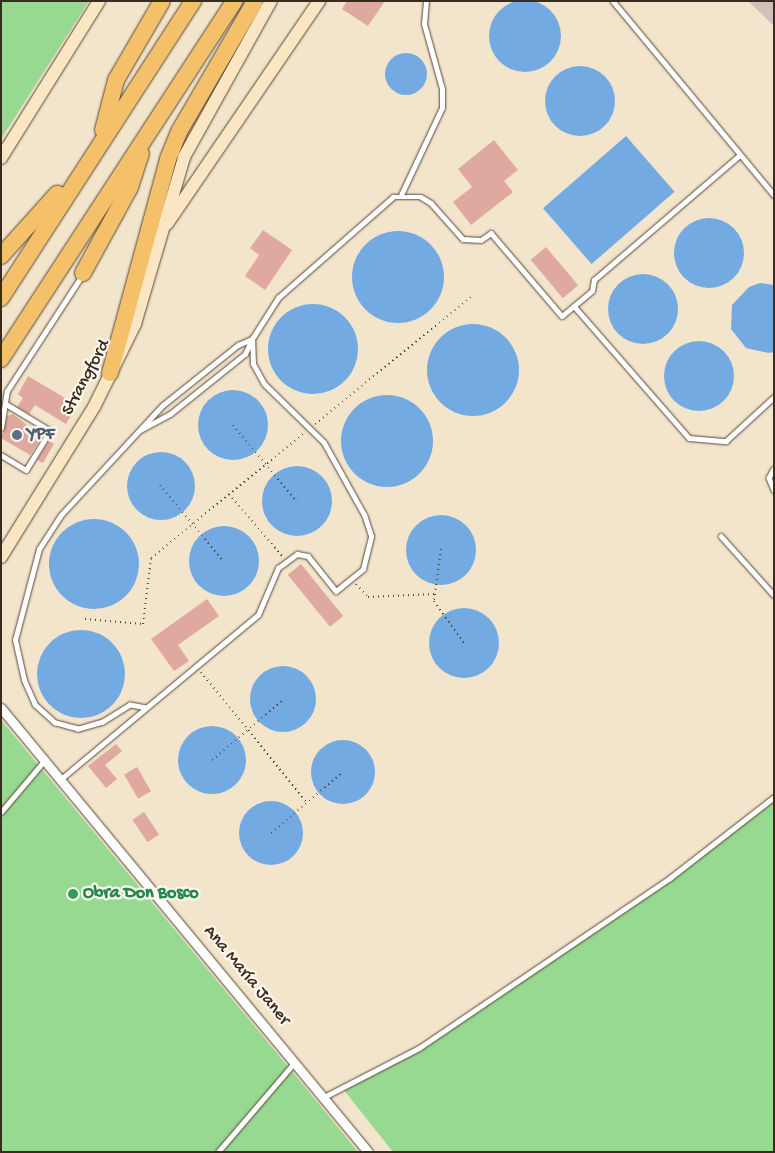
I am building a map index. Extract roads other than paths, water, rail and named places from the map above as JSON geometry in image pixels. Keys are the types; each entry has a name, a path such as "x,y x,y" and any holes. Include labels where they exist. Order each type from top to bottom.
{"highway":[{"path":"1,256 95,151 116,80 162,1"},
{"path":"1,298 193,1"},
{"path":"1,359 234,1"},
{"path":"110,373 168,159 180,130 255,1"},
{"path":"83,273 130,187 146,138"}],"street":[{"path":"1,158 99,1"},
{"name":"Strangford","path":"1,557 110,373 135,324 184,157 271,1"},
{"name":"Strangford","path":"163,230 319,1"},
{"name":"Ana María Janer","path":"1,708 295,1061 368,1152"}],"lane":[{"path":"401,195 442,108 442,89 424,24 426,1"},
{"path":"613,1 774,195"},
{"path":"136,432 178,408 245,354 252,339 278,298 392,197 401,195 432,203 463,239 481,240 491,233 562,316 592,291 594,280 740,155"},
{"path":"1,428 7,392 83,273"},
{"path":"574,306 689,438 726,441 774,398"},
{"path":"61,779 258,615 278,568 297,554 308,556 336,591 363,569 371,536 364,515 311,427 264,384 253,364 252,339"},
{"path":"146,708 130,705 91,727 55,723 28,692 15,640 47,534 136,432 238,344 252,339"},
{"path":"1,455 26,470 50,431 5,404"},
{"path":"774,469 769,478 774,490"},
{"path":"721,536 774,595"},
{"path":"1,812 44,760"},
{"path":"324,1097 419,1048 670,878 774,797"},
{"path":"218,1152 295,1061"}],"water":[{"path":"525,0 545,6 555,16 561,36 555,56 545,66 525,72 505,66 495,56 489,36 495,16 505,6"},
{"path":"406,53 421,59 427,74 421,89 406,95 391,89 385,74 391,59"},
{"path":"573,66 587,66 600,72 609,81 615,94 613,114 605,126 587,136 573,136 560,130 551,121 545,108 545,94 551,81 560,72"},
{"path":"626,136 675,192 592,264 543,208"},
{"path":"709,218 722,221 734,228 741,240 744,253 741,266 734,278 722,285 709,288 696,285 684,278 677,266 674,253 677,240 684,228 696,221"},
{"path":"398,231 416,235 430,245 440,259 444,277 440,295 430,309 416,319 398,323 380,319 366,309 356,295 352,277 356,259 366,245 380,235"},
{"path":"650,274 663,280 672,289 676,295 678,309 676,323 668,334 657,342 636,344 629,342 618,334 610,323 608,302 610,295 618,284 629,276"},
{"path":"760,283 774,285 774,352 769,353 746,348 731,329 732,305 749,287"},
{"path":"313,304 330,307 345,317 355,332 358,349 355,366 345,381 330,391 313,394 296,391 281,381 271,366 268,349 271,332 281,317 296,307"},
{"path":"473,324 491,328 505,338 515,352 519,370 515,388 505,402 491,412 473,416 455,412 441,402 431,388 427,370 431,352 441,338 455,328"},
{"path":"699,341 718,347 728,357 734,376 728,395 718,405 699,411 680,405 670,395 664,376 670,357 680,347"},
{"path":"233,390 246,393 258,400 265,412 268,425 265,438 258,450 246,457 233,460 220,457 208,450 201,438 198,425 201,412 208,400 220,393"},
{"path":"387,395 404,399 419,409 429,424 433,441 429,458 419,473 404,483 387,487 370,483 355,473 345,458 341,441 345,424 355,409 370,399"},
{"path":"154,452 168,452 180,457 190,467 195,479 195,493 190,505 180,515 168,520 154,520 142,515 132,505 127,493 127,479 132,467 142,457"},
{"path":"297,466 316,472 326,482 332,501 326,520 316,530 297,536 278,530 268,520 262,501 268,482 278,472"},
{"path":"441,515 460,521 470,531 476,550 470,569 460,579 441,585 422,579 412,569 406,550 412,531 422,521"},
{"path":"94,519 111,523 126,532 135,547 139,564 135,581 126,596 111,605 94,609 77,605 62,596 53,581 49,564 53,547 62,532 77,523"},
{"path":"224,526 237,529 249,536 256,548 259,561 256,574 249,586 237,593 224,596 211,593 199,586 192,574 189,561 192,548 199,536 211,529"},
{"path":"464,608 483,614 493,624 499,643 493,662 483,672 464,678 445,672 435,662 429,643 435,624 445,614"},
{"path":"81,630 98,634 112,643 121,657 125,674 121,691 112,705 98,714 81,718 64,714 50,705 41,691 37,674 41,657 50,643 64,634"},
{"path":"277,666 289,666 301,671 311,681 316,693 314,712 301,727 289,732 277,732 265,727 255,717 250,705 250,693 255,681 265,671"},
{"path":"212,726 225,729 236,736 243,747 246,760 243,773 236,784 225,791 212,794 199,791 188,784 181,773 178,760 181,747 188,736 199,729"},
{"path":"337,740 349,740 366,749 373,760 375,772 373,784 366,795 349,804 337,804 325,799 316,790 311,778 311,766 316,754 325,745"},
{"path":"271,801 283,803 294,810 301,821 303,833 301,845 294,856 283,863 271,865 259,863 248,856 241,845 239,833 241,821 248,810 259,803"}],"place":[{"name":"YPF","path":"17,435"},
{"name":"Obra Don Bosco","path":"73,894"}]}
